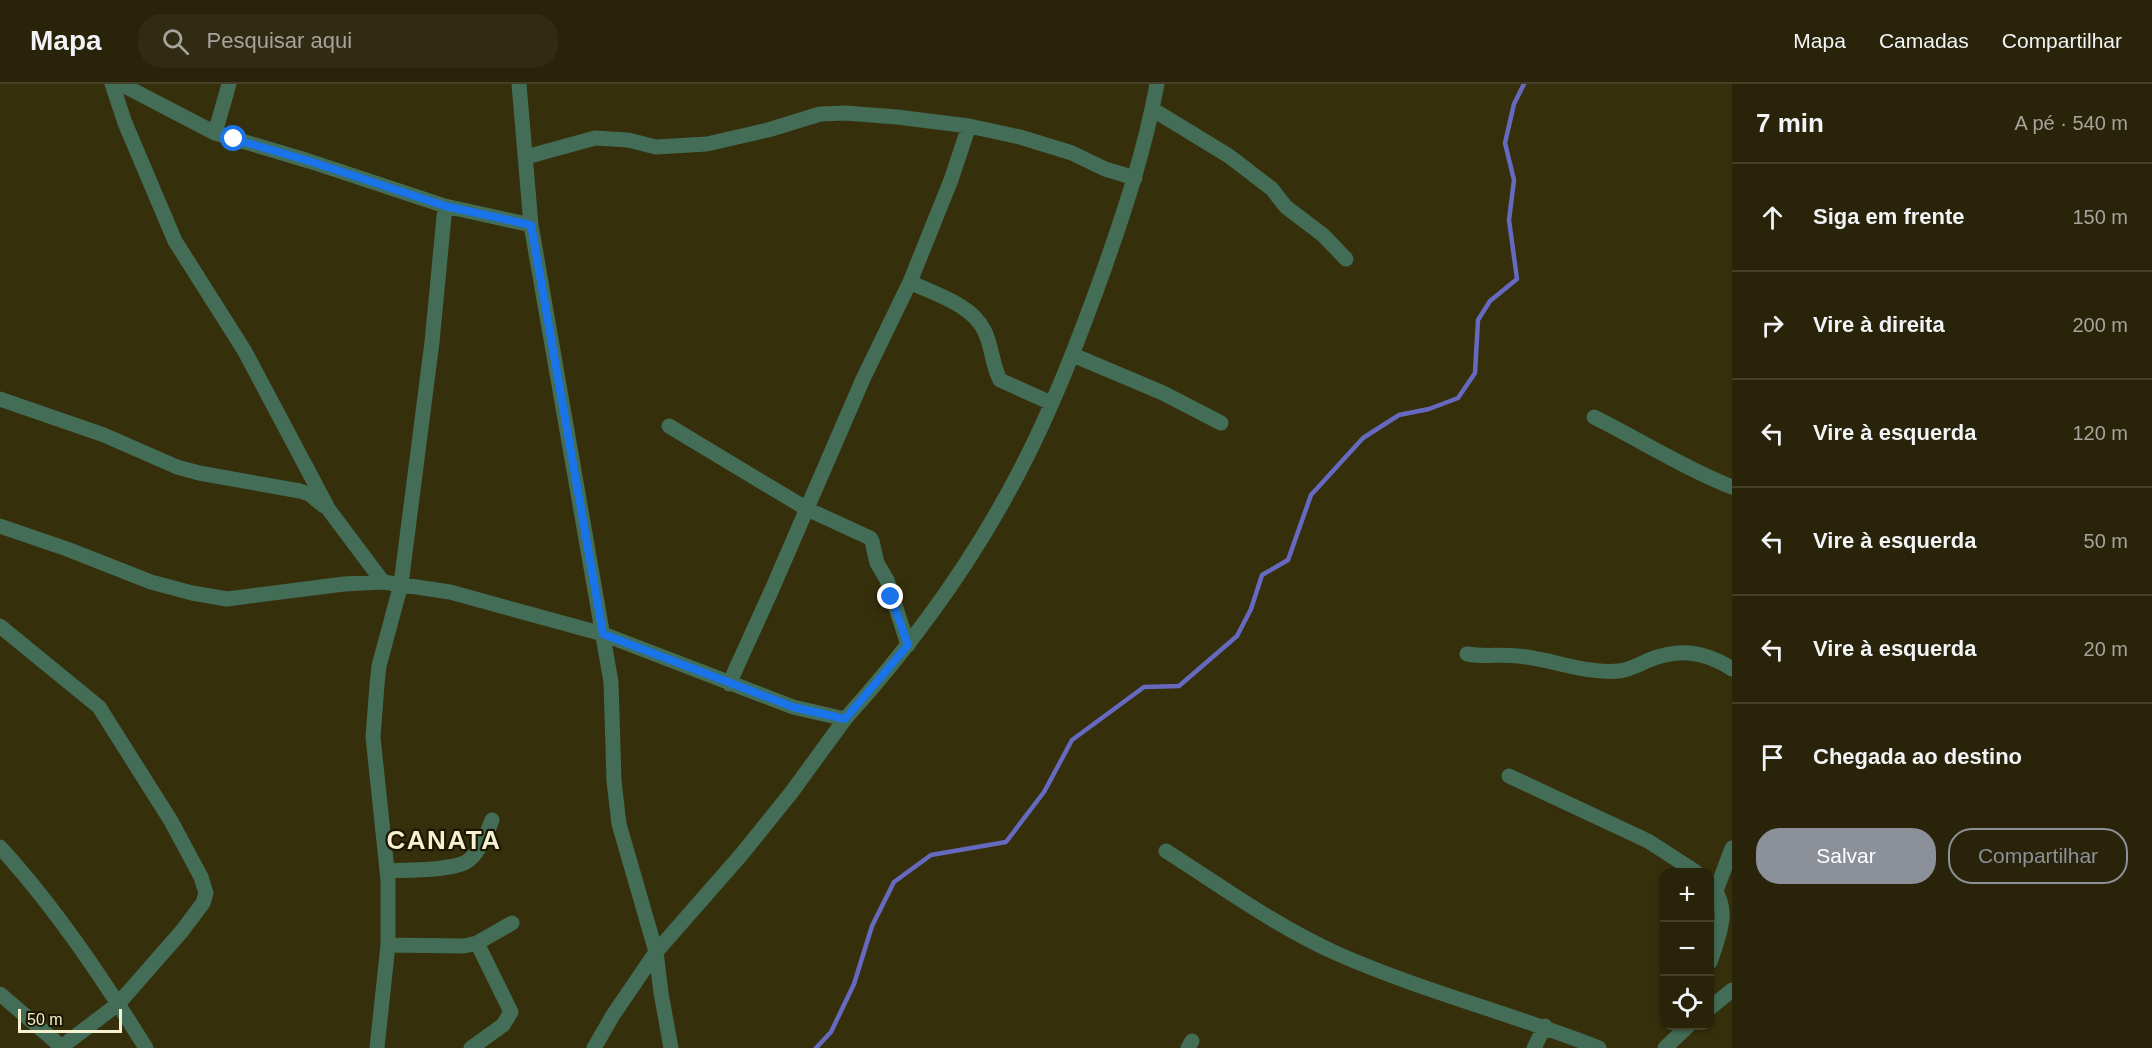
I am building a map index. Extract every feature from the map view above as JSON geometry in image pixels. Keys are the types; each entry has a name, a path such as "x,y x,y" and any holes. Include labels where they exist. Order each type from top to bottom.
{"street":[{"path":"112,84 125,123 175,241 244,350 329,510 383,582"},
{"path":"121,84 215,134 309,161 445,206 531,225"},
{"path":"215,134 229,84"},
{"path":"519,84 531,225 612,682 614,781 620,824 656,952 671,1048"},
{"path":"594,1048 613,1015 656,952 741,855 845,719 908,645 966,562 1017,476 1073,355 1135,178 1157,84"},
{"path":"1152,109 1229,156 1272,189 1286,207 1323,235 1346,259"},
{"path":"526,157 595,138 628,140 656,147 706,144 768,130 820,114 897,117 969,126 1020,137 1135,178"},
{"path":"729,684 862,379 910,282 951,180 969,126"},
{"path":"377,1048 388,945 387,871 373,737 379,666 401,584 432,342 445,206"},
{"path":"910,282 960,306 975,316 985,331 1000,380 1051,403"},
{"path":"1073,355 1163,393 1221,423"},
{"path":"0,399 104,435 177,467 199,473 300,490 309,494 329,510"},
{"path":"1594,417 1637,438 1700,474 1732,487"},
{"path":"669,426 807,509 870,538 877,563 887,580 908,645"},
{"path":"0,526 68,549 151,582 227,600 344,584 383,582 450,591 603,634 793,707 845,719"},
{"path":"0,626 99,707 165,812 201,877 206,893 203,903 182,931 118,1004 60,1048 48,1034 0,994"},
{"path":"1467,654 1481,657 1519,656 1584,670 1621,671 1662,655 1686,651 1705,654 1732,669"},
{"path":"1509,776 1648,841 1688,868"},
{"path":"387,871 454,867 466,862 472,858 492,820"},
{"path":"0,847 27,877 118,1004 146,1048"},
{"path":"1714,886 1732,848"},
{"path":"1166,851 1278,922 1336,953 1417,985 1545,1026 1599,1048"},
{"path":"1714,890 1723,906 1721,929 1714,950"},
{"path":"388,945 464,946 477,943 512,923"},
{"path":"471,1048 503,1025 511,1012 477,943"},
{"path":"1714,1005 1732,990"},
{"path":"1534,1048 1545,1026"},
{"path":"1665,1048 1684,1030"}],"waterway":[{"path":"816,1048 831,1032 854,984 872,926 894,882 931,855 1006,842 1044,792 1072,740 1144,687 1179,686 1237,636 1251,609 1262,575 1288,560 1311,495 1363,438 1399,415 1429,409 1458,398 1475,373 1478,320 1490,301 1517,279 1509,220 1514,180 1505,143 1514,104 1524,84"}],"district":[{"name":"CANATA","path":"444,840"}],"route":[{"path":"234,139 445,206 531,225 603,634 793,707 845,719 908,645 891,597"}]}
